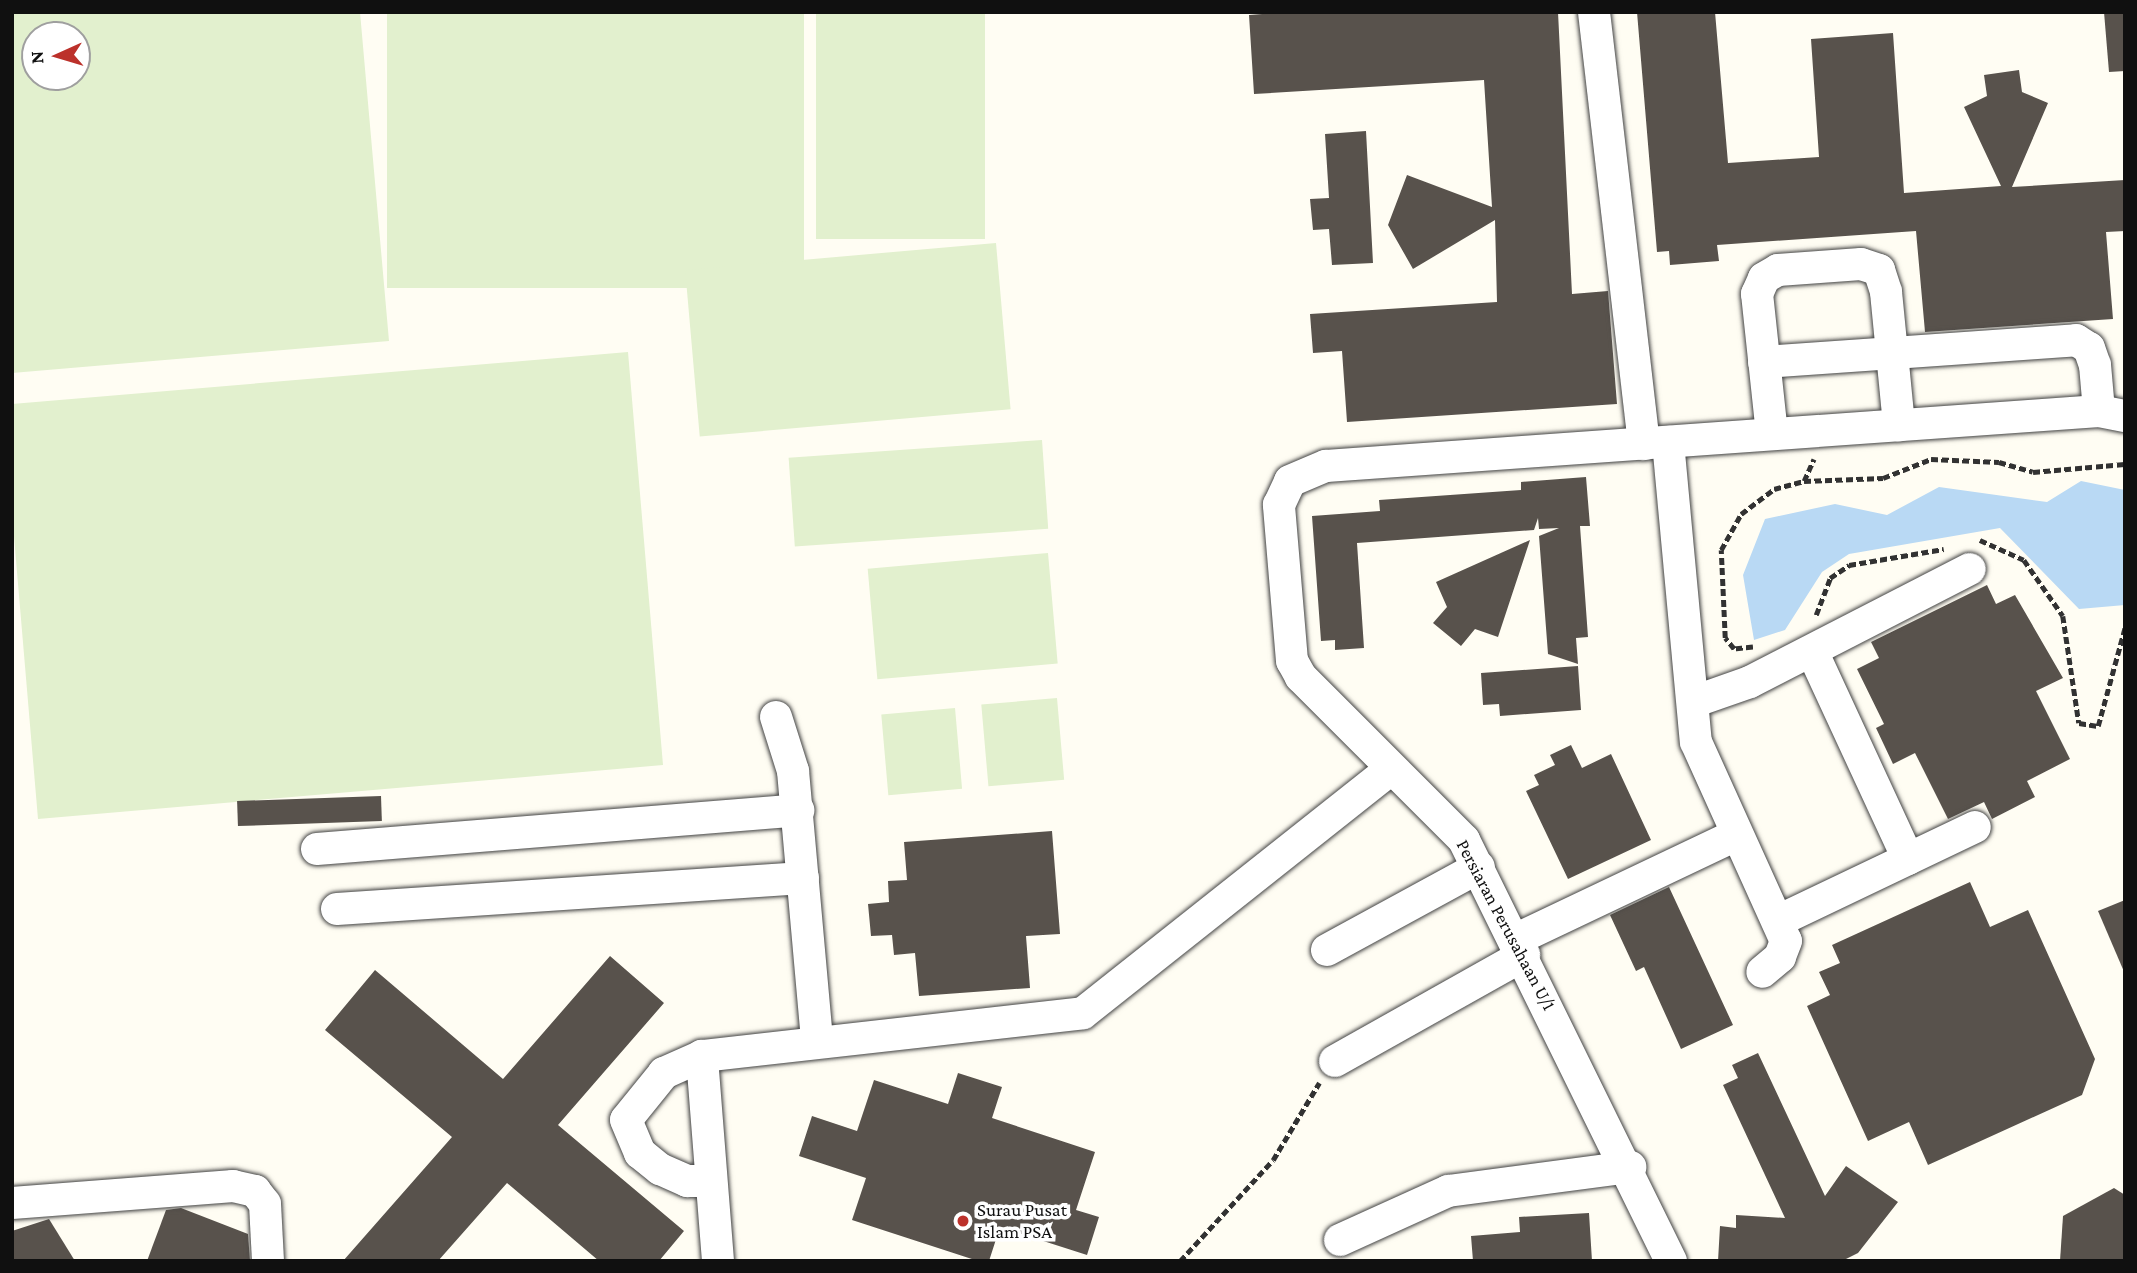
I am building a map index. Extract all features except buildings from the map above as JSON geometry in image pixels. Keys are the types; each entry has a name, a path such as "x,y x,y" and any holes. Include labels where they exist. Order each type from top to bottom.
{"lane":[{"path":"1594,12 1693,702 1696,742 1734,835 1786,941 1780,957 1762,972"},
{"path":"1772,434 1757,294 1764,278 1778,270 1861,264 1879,270 1899,425"},
{"path":"1656,443 2112,413 2090,348 2076,340 1764,362"},
{"name":"Persiaran Perusahaan U/1","path":"1656,443 1326,466 1290,481 1279,505 1292,661 1391,769 1464,840 1630,1167 1671,1261"},
{"path":"1693,702 1963,553"},
{"path":"1811,636 1908,859"},
{"path":"776,717 798,810 817,1041"},
{"path":"711,1181 687,1181 660,1169 640,1153 626,1120 664,1073 702,1056 1083,1013 1391,769"},
{"path":"317,849 798,810"},
{"path":"1778,922 1975,827"},
{"path":"1335,1061 1520,947 1734,835"},
{"path":"1327,950 1479,867"},
{"path":"337,909 803,878"},
{"path":"702,1056 718,1261"},
{"path":"1340,1240 1448,1191 1630,1167"},
{"path":"12,1203 233,1186 256,1191 265,1203 268,1261"}],"path":[{"path":"1761,647 1734,649 1725,638 1721,550 1741,513 1774,489 1804,481 1883,478 1930,459 1988,461 2034,472 2125,464"},
{"path":"1811,636 1830,578 1849,565 1963,553 2001,545 2046,588 2063,616 2079,723 2098,726 2125,626"},
{"path":"1180,1261 1273,1160 1335,1061"}],"green space":[{"path":"12,12 360,12 389,341 12,373"},
{"path":"387,12 804,12 804,288 387,288"},
{"path":"816,12 985,12 985,239 816,239"},
{"path":"996,243 1011,409 700,437 685,270"},
{"path":"628,352 663,765 38,819 12,513 12,404"},
{"path":"1042,440 1048,529 795,547 789,458"},
{"path":"1048,553 1058,664 877,679 868,569"},
{"path":"1057,698 1064,780 988,786 981,705"},
{"path":"955,708 962,789 888,795 881,714"}],"water":[{"path":"2081,481 2125,490 2125,605 2079,609 2000,528 1849,554 1822,572 1785,630 1754,640 1743,575 1765,519 1835,504 1887,515 1939,487 2047,502"}],"place":[{"name":"Surau Pusat Islam PSA","path":"963,1221"}]}
